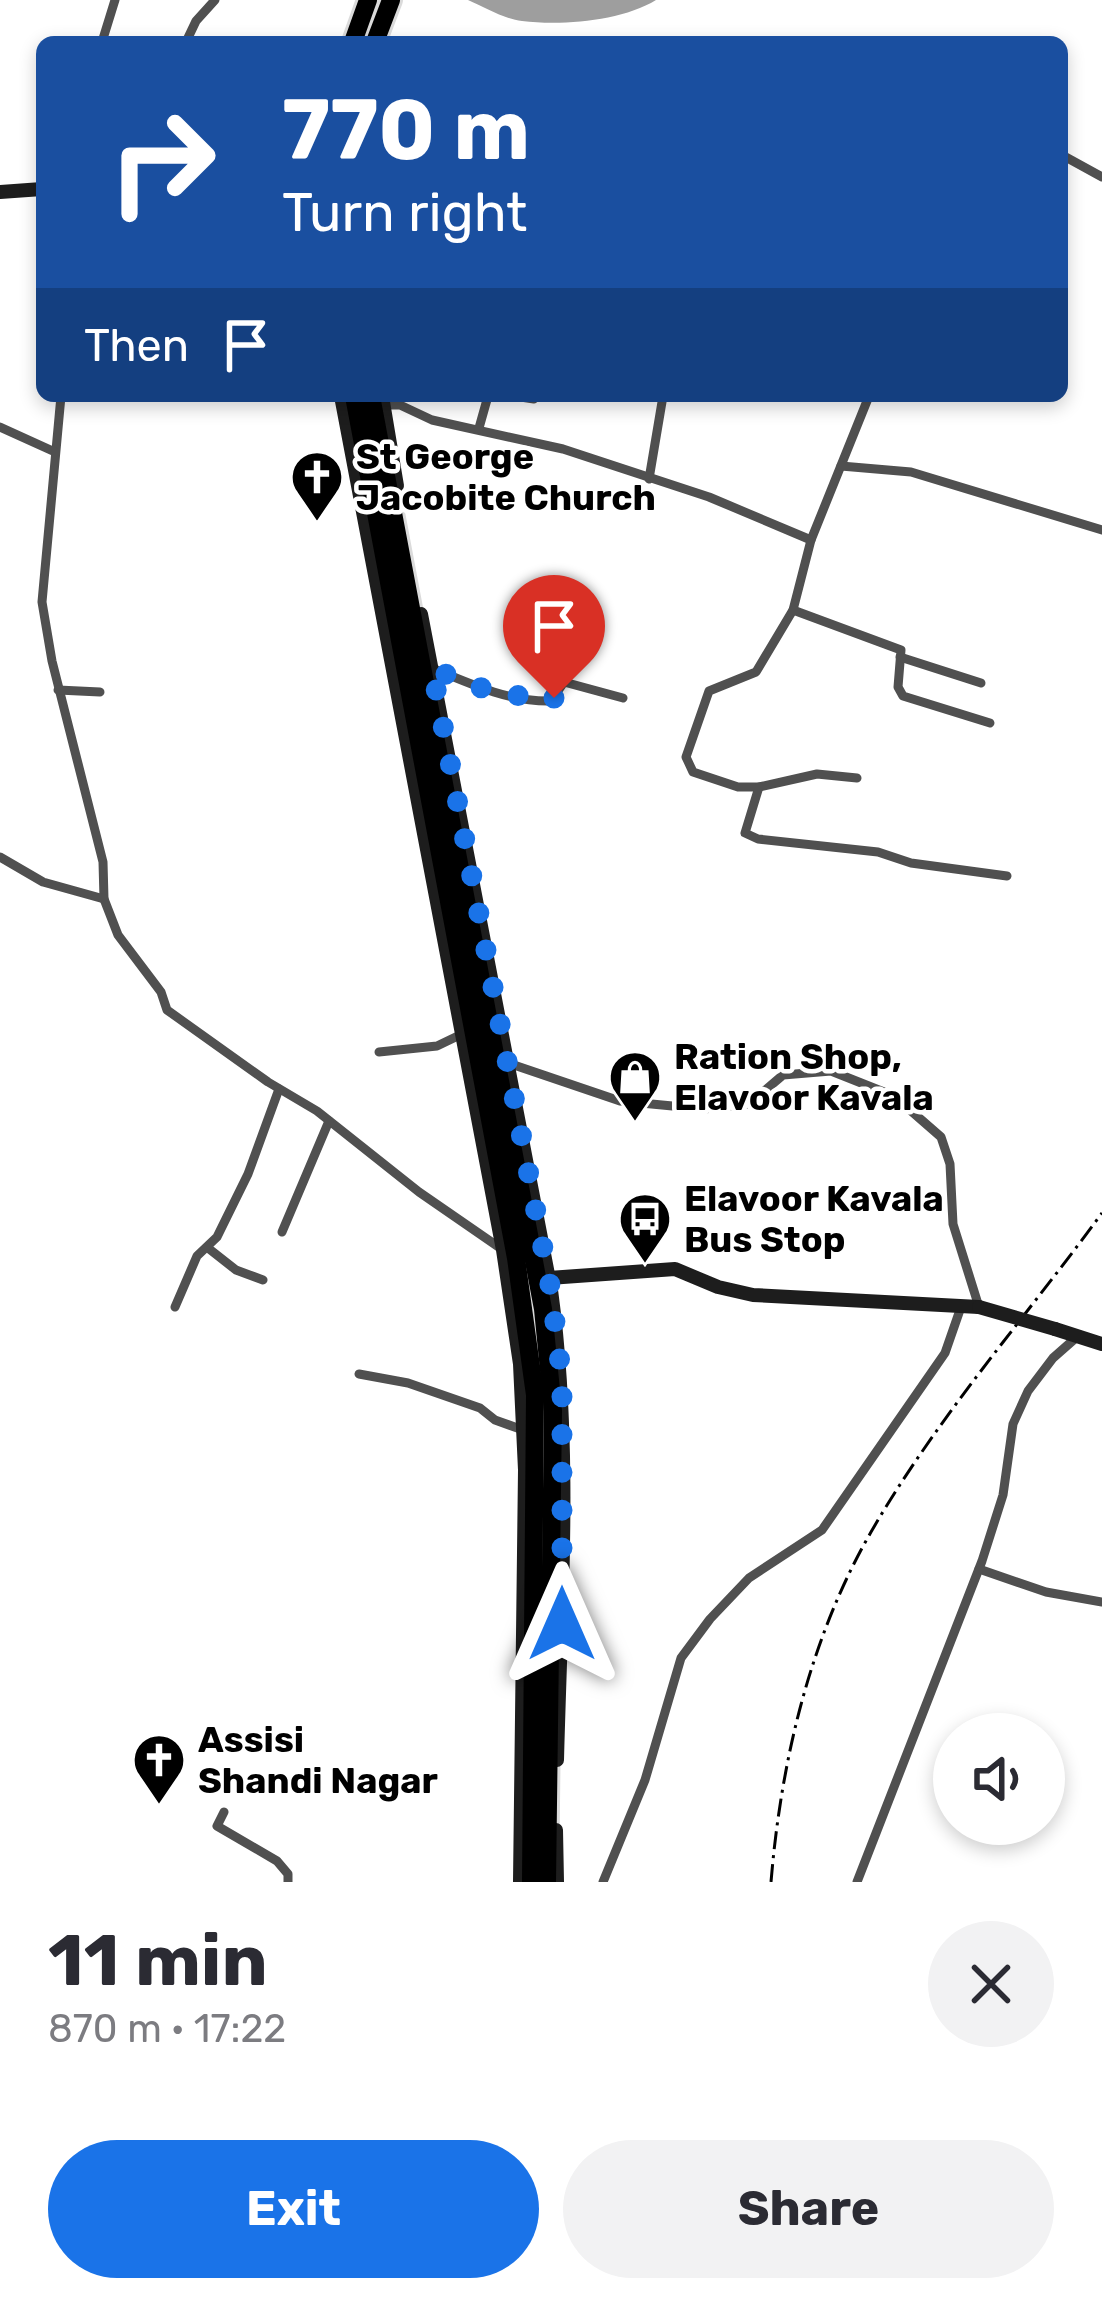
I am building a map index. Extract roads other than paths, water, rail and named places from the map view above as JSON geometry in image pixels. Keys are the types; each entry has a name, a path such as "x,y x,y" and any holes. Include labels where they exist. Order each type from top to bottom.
{"highway":[{"path":"355,36 368,0"},
{"path":"377,36 391,0"},
{"path":"355,402 535,1395 532,1882"},
{"path":"388,402 543,1277 553,1411 552,1882"}],"street":[{"path":"105,36 115,0"},
{"path":"189,36 215,0"},
{"path":"1068,158 1102,177"},
{"path":"0,192 36,189"},
{"path":"60,402 42,602 58,690 103,862 104,899 118,935 161,992 167,1010 328,1120 419,1192 510,1254"},
{"path":"342,402 462,1034 510,1254 524,1430 520,1882"},
{"path":"388,402 543,1277 675,1269 753,1295 979,1307 1102,1344"},
{"path":"392,402 432,420 563,449 709,497 811,540"},
{"path":"478,428 486,402"},
{"path":"649,479 662,402"},
{"path":"856,778 817,774 738,787 693,772 686,757 709,691 756,672 793,610 811,540 867,402"},
{"path":"0,427 55,452"},
{"path":"841,466 911,472 1102,530"},
{"path":"793,610 901,650 898,687 903,696 990,723"},
{"path":"901,657 981,683"},
{"path":"432,668 473,686 529,700 551,701 564,682 622,698"},
{"path":"58,690 100,692"},
{"path":"759,787 745,833 758,839 878,852 911,863 1007,876"},
{"path":"0,857 43,882 104,899"},
{"path":"379,1052 437,1046 462,1034"},
{"path":"508,1063 620,1101 704,1109 749,1104 783,1076 832,1071 894,1096 941,1137 950,1164 953,1225 979,1307"},
{"path":"175,1307 197,1256 217,1238 248,1174 279,1089"},
{"path":"282,1232 328,1120"},
{"path":"208,1248 236,1270 263,1280"},
{"path":"603,1882 645,1780 681,1658 710,1618 749,1578 822,1530 945,1353 961,1306"},
{"path":"857,1882 979,1569 1003,1495 1013,1424 1040,1374 1078,1336"},
{"path":"359,1374 408,1383 480,1408 495,1420 524,1430"},
{"path":"979,1569 1046,1592 1102,1602"},
{"path":"224,1812 218,1826 277,1861 288,1874 287,1882"}],"railway":[{"path":"771,1882 782,1791 802,1701 850,1573 924,1449 1102,1213"}],"place":[{"name":"St George Jacobite Church","path":"317,523"},
{"name":"Ration Shop, Elavoor Kavala","path":"635,1123"},
{"name":"Elavoor Kavala Bus Stop","path":"645,1265"},
{"name":"Assisi Shandi Nagar","path":"159,1806"}]}
